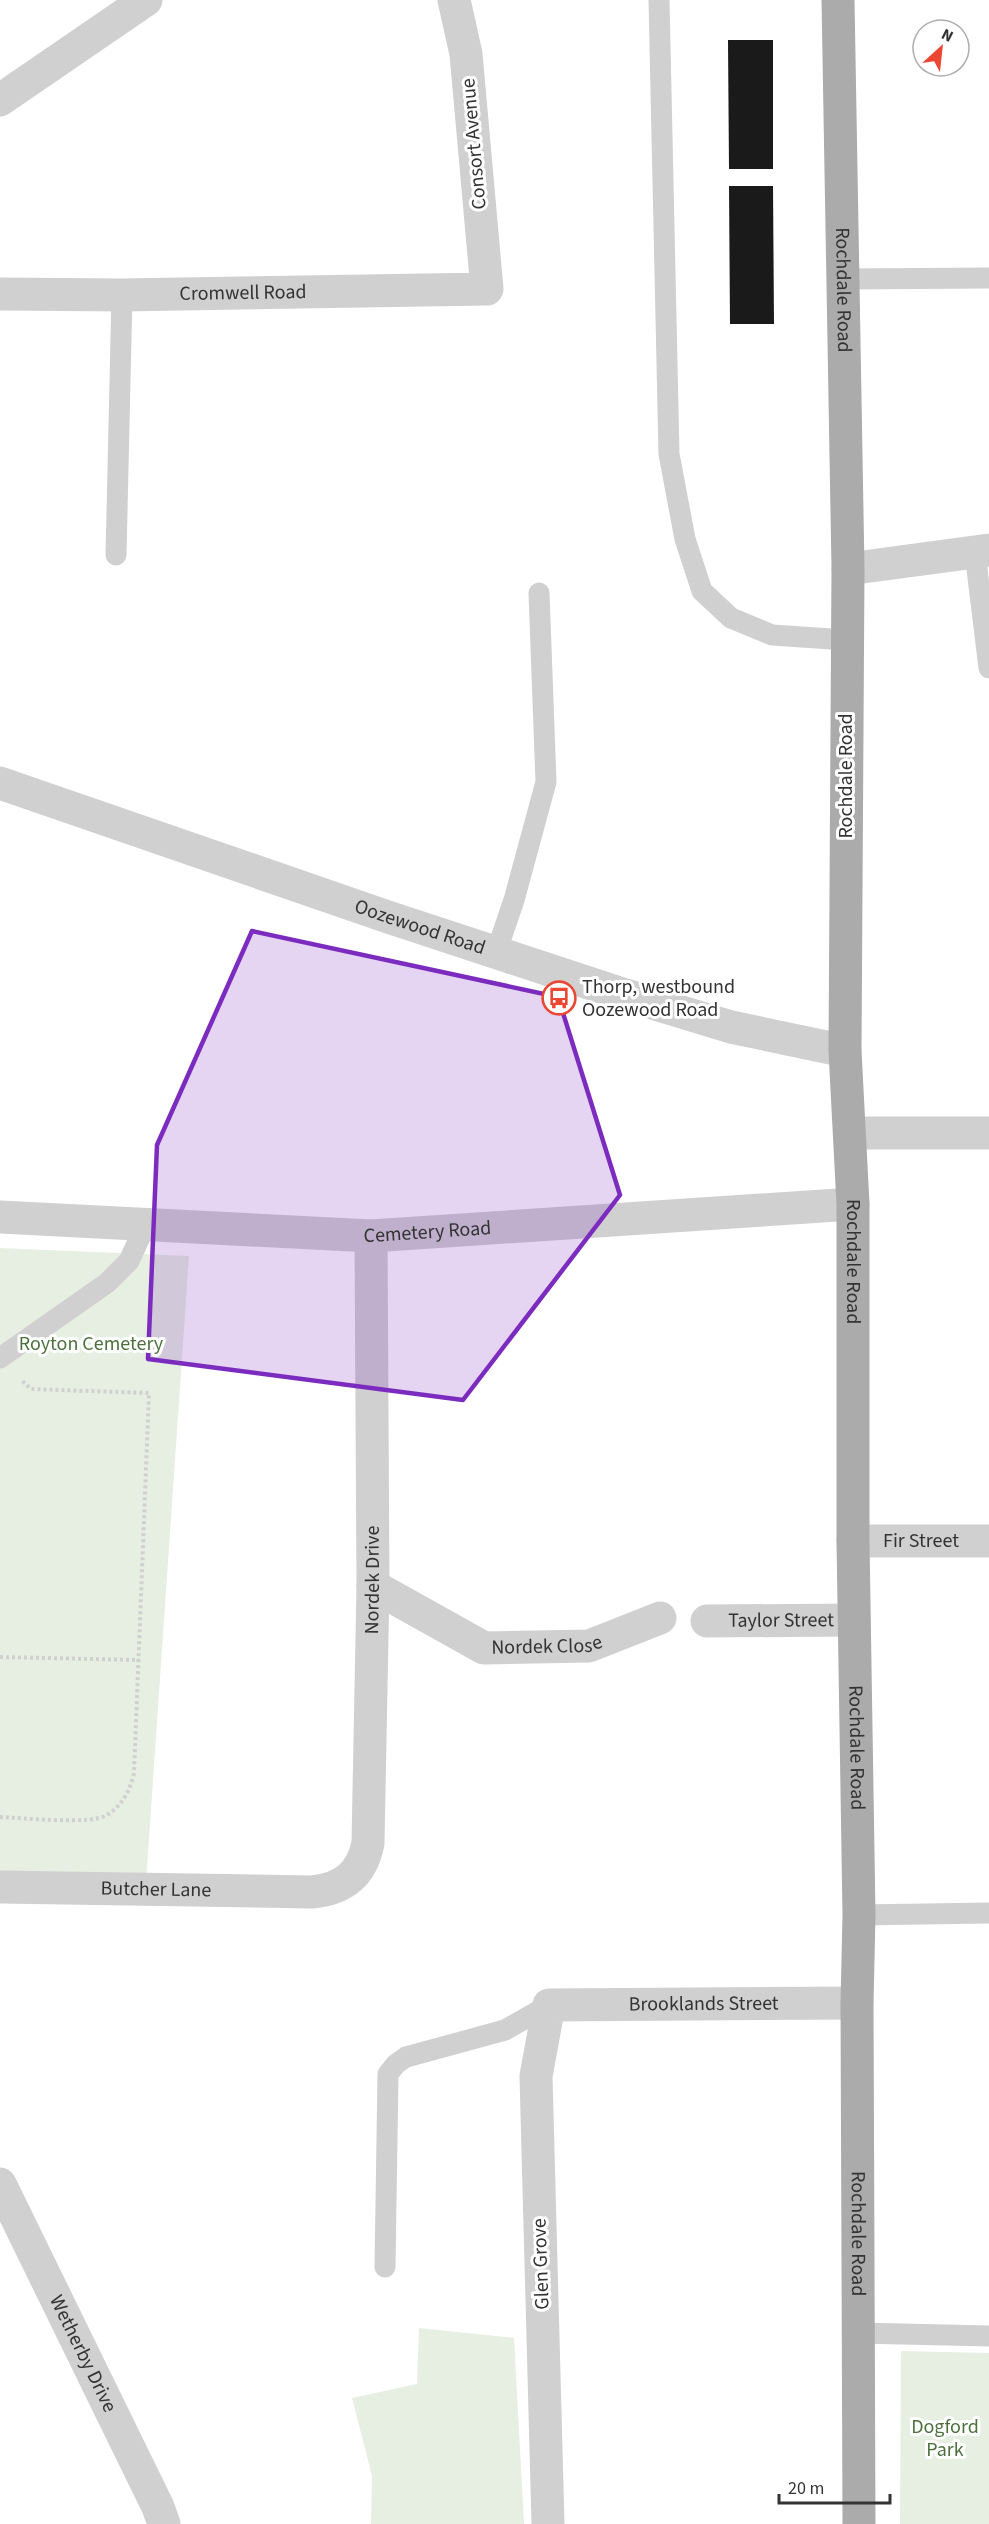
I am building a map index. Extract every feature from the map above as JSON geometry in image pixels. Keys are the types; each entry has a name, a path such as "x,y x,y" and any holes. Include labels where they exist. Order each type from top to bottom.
{"main road":[{"name":"Rochdale Road","path":"838,0 848,569 845,1051 853,1204 853,1541 859,1915 857,2003 859,2524"}],"street":[{"path":"0,100 147,0"},
{"name":"Consort Avenue","path":"454,0 465,54 487,289"},
{"name":"Cromwell Road","path":"0,294 123,295 487,289"},
{"path":"848,569 982,552"},
{"name":"Oozewood Road","path":"0,783 496,952 731,1027 845,1051"},
{"path":"850,1133 989,1133"},
{"name":"Cemetery Road","path":"0,1217 371,1236 853,1204"},
{"name":"Nordek Drive","path":"312,1892 327,1891 340,1886 352,1877 365,1856 368,1843 373,1586 371,1236"},
{"name":"Fir Street","path":"853,1541 989,1541"},
{"name":"Nordek Close","path":"373,1586 484,1648 589,1646 660,1618"},
{"name":"Taylor Street","path":"707,1621 854,1620"},
{"name":"Butcher Lane","path":"0,1887 312,1892"},
{"name":"Brooklands Street","path":"549,2005 857,2003"},
{"name":"Glen Grove","path":"548,2524 536,2076 549,2005"},
{"name":"Wetherby Drive","path":"0,2184 158,2507 164,2524"}],"lane":[{"path":"659,0 669,454 686,539 702,591 731,618 772,634 846,640"},
{"path":"843,279 989,278"},
{"path":"116,555 123,295"},
{"path":"982,552 989,668"},
{"path":"496,952 514,900 546,782 539,593"},
{"path":"0,1358 107,1282 129,1261 146,1224"},
{"path":"859,1915 989,1913"},
{"path":"385,2267 388,2074 406,2057 505,2030 549,2005"},
{"path":"858,2333 989,2336"}],"path":[{"path":"0,1817 84,1820 105,1817 129,1792 134,1773 149,1393 31,1389 16,1376"},
{"path":"0,1657 139,1660"}],"highlighted area":[{"path":"252,931 558,997 620,1195 463,1400 148,1359 157,1145"}],"green space":[{"name":"Royton Cemetery","path":"0,1248 189,1256 146,1882 0,1878"},
{"path":"419,2328 514,2338 524,2524 371,2524 372,2476 352,2398 417,2384"},
{"name":"Dogford Park","path":"901,2351 989,2353 989,2524 900,2524"}],"building":[{"path":"728,40 773,40 773,169 729,169"},
{"path":"729,186 773,186 774,324 730,324"}],"place":[{"name":"Thorp, westbound Oozewood Road","path":"559,998"}]}
